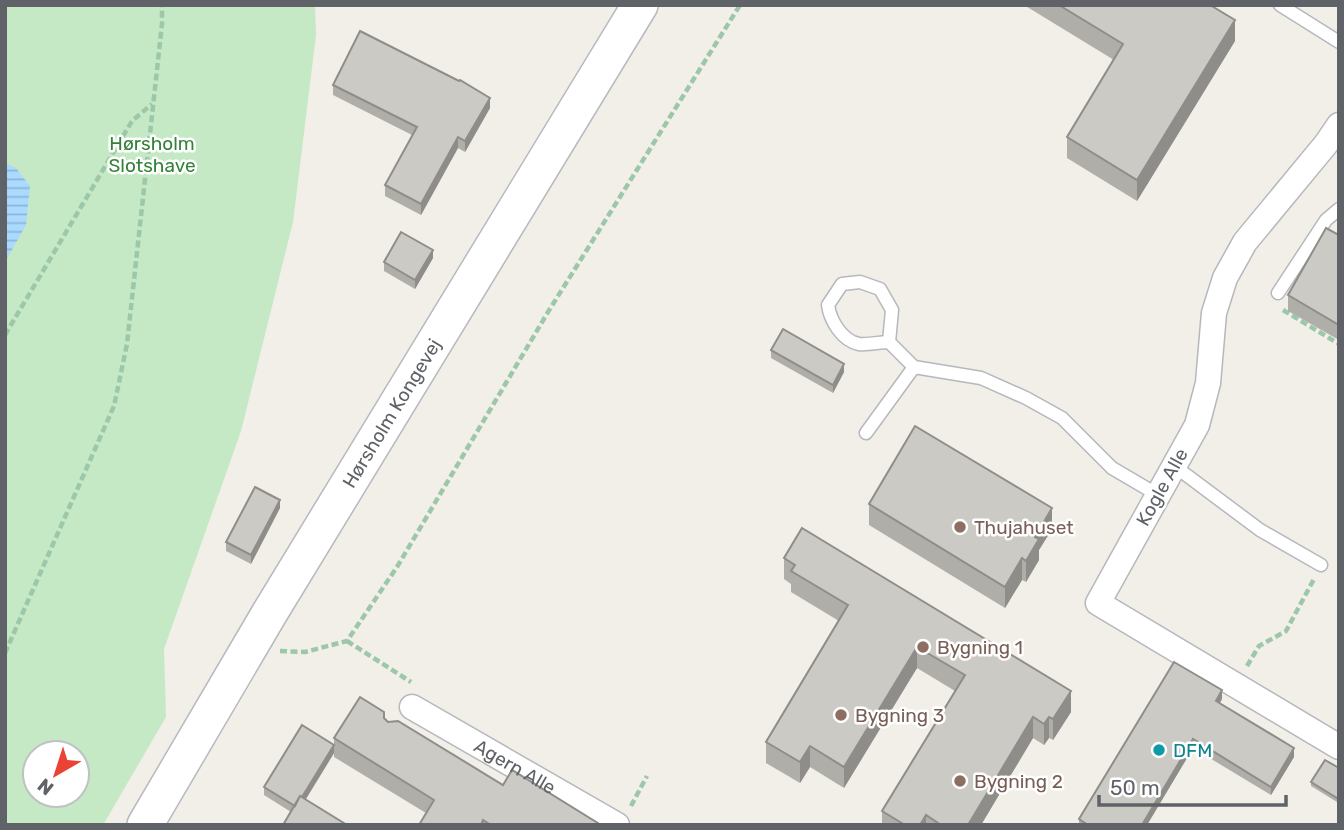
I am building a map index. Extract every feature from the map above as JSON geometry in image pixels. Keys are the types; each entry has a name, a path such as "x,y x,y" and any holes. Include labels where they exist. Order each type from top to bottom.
{"main road":[{"name":"Hørsholm Kongevej","path":"145,825 268,614 640,5"}],"street":[{"name":"Kogle Alle","path":"1339,125 1244,242 1225,278 1214,313 1208,383 1197,425 1098,603 1339,747"},
{"name":"Agern Alle","path":"408,711 622,819"}],"lane":[{"path":"1280,5 1339,42"},
{"path":"1278,293 1326,220 1339,209"},
{"path":"889,342 892,310 880,289 860,282 842,284 828,304 830,319 847,338 858,344 889,342 914,367 981,378 1026,398 1062,418 1112,468 1158,495"},
{"path":"866,433 914,367"},
{"path":"1173,465 1259,530 1321,565"}],"path":[{"path":"5,653 114,406 127,344 162,5"},
{"path":"275,651 305,652 347,641 397,567 548,312 740,5"},
{"path":"5,335 132,121 153,103"},
{"path":"1278,293 1280,308 1339,344"},
{"path":"1236,685 1259,646 1286,631 1321,565"},
{"path":"347,641 421,688 408,711"},
{"path":"622,819 647,776"}],"green space":[{"name":"Hørsholm Slotshave","path":"5,5 315,5 316,35 293,222 241,431 164,649 166,717 103,825 5,825"}],"water":[{"path":"5,163 16,168 30,186 26,225 5,262"}],"building":[{"path":"1059,5 1210,5 1235,20 1137,180 1067,137 1123,44"},
{"path":"360,31 460,80 490,98 465,141 458,137 421,204 385,185 417,127 333,85"},
{"path":"1326,228 1339,235 1339,325 1288,295"},
{"path":"401,232 433,250 415,280 384,262"},
{"path":"783,329 844,364 833,385 771,350"},
{"name":"Thujahuset","path":"915,426 1052,508 1035,537 1039,539 1026,561 1022,558 1005,587 869,504"},
{"path":"255,487 280,500 251,555 226,542"},
{"path":"802,528 1071,691 1053,719 1049,717 1044,724 1033,717 968,825 941,825 926,815 920,825 905,825 882,811 965,675 917,647 844,767 810,746 800,762 766,742 848,605 791,571 795,565 784,558"},
{"name":"DFM","path":"1174,662 1222,690 1216,701 1294,748 1271,787 1193,739 1142,825 1088,825 1079,819"},
{"path":"360,697 384,712 384,718 388,722 398,721 503,785 512,770 601,825 491,825 483,820 481,825 419,825 434,800 334,738"},
{"path":"302,725 334,745 295,806 264,787"},
{"path":"1325,760 1339,768 1337,798 1311,782"},
{"path":"300,796 347,825 283,825"}],"place":[{"name":"Thujahuset","path":"960,527"},
{"name":"Bygning 1","path":"923,647"},
{"name":"Bygning 3","path":"841,715"},
{"name":"DFM","path":"1159,750"},
{"name":"Bygning 2","path":"960,781"}]}
